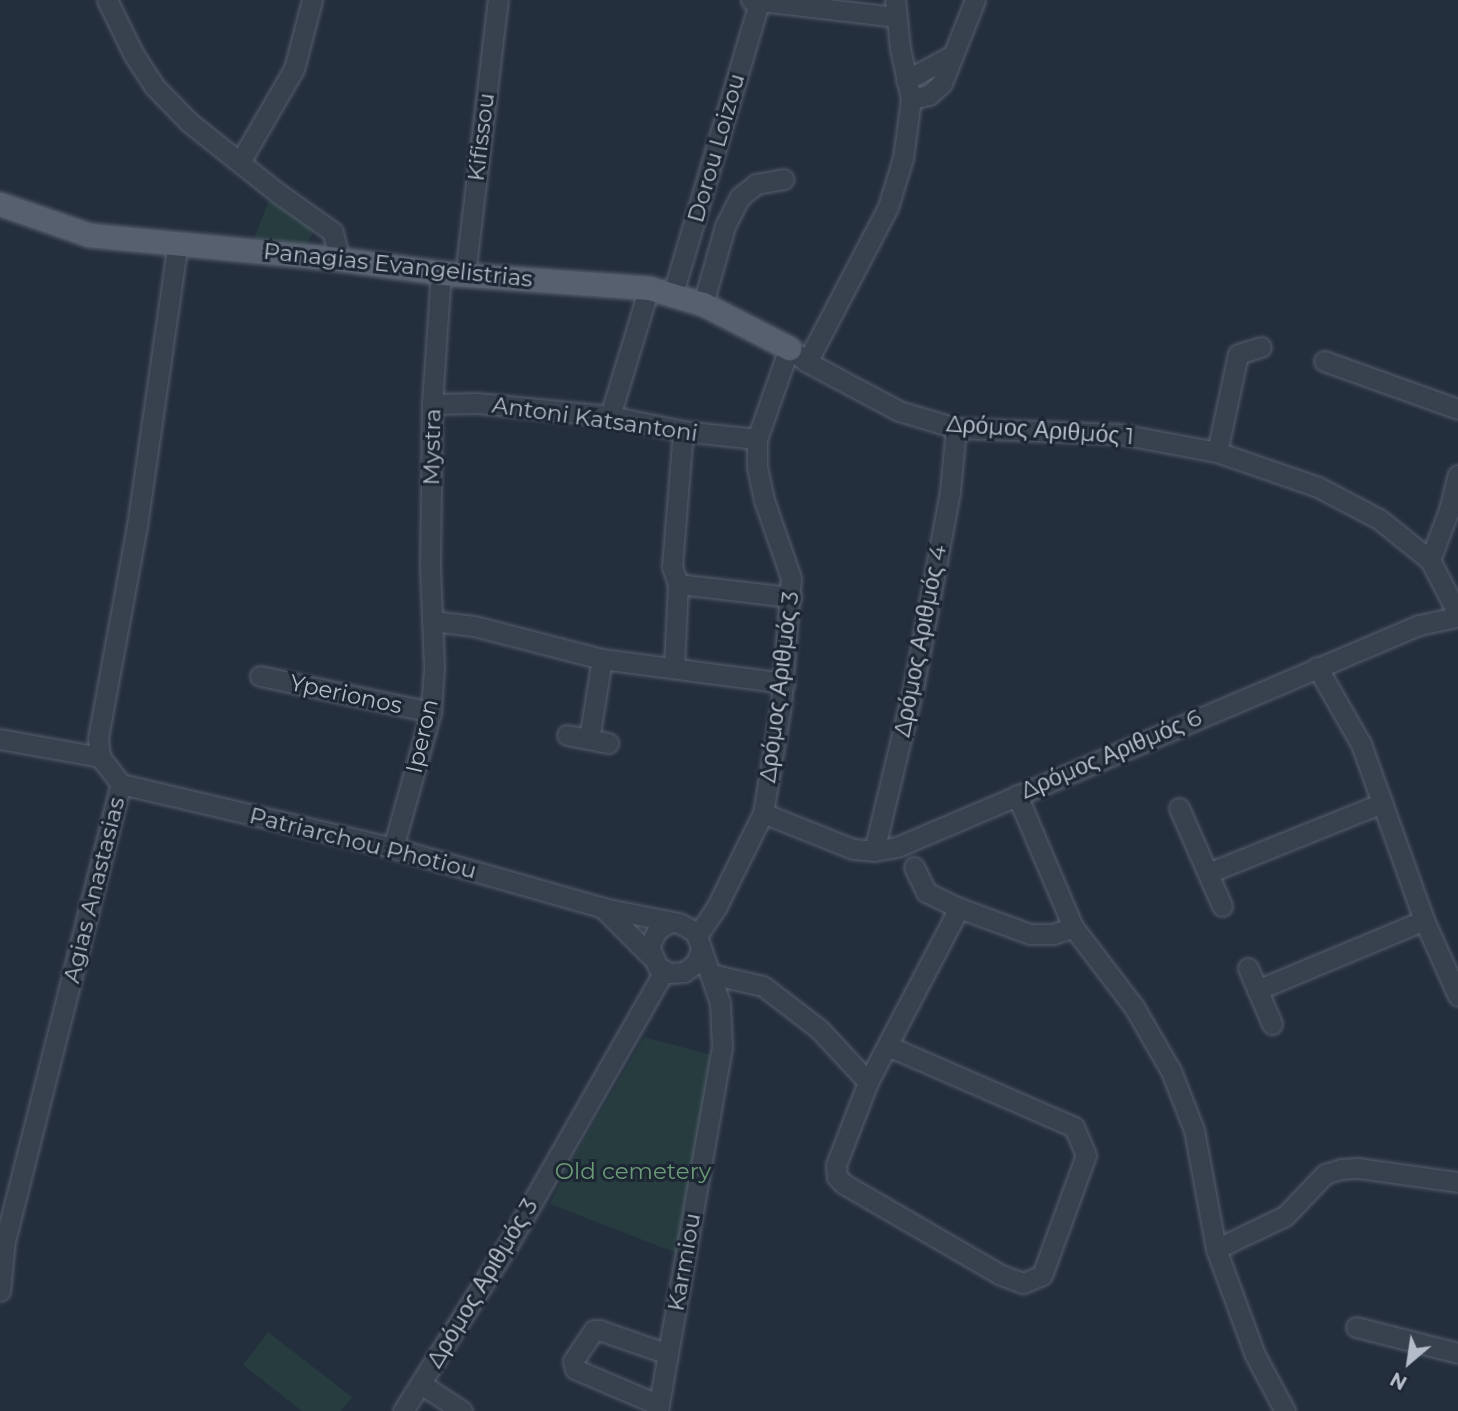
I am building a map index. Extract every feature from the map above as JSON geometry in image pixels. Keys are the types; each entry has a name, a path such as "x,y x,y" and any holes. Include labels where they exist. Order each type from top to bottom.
{"main road":[{"name":"Panagias Evangelistrias","path":"0,204 89,235 339,258 441,273 649,288 704,304 798,355"}],"street":[{"path":"107,0 134,55 154,86 189,122 333,232 339,258"},
{"path":"240,162 294,69 312,0"},
{"name":"Kifissou","path":"464,275 498,0"},
{"path":"908,90 929,95 942,83 975,0"},
{"path":"755,1 895,9"},
{"name":"Dorou Loizou","path":"673,293 755,1"},
{"name":"Δρόμος Αριθμός 3","path":"699,942 763,813 784,683 791,578 771,524 757,467 757,439 798,355 888,207 903,158 908,90 895,9"},
{"path":"900,48 913,59 934,68"},
{"path":"908,90 953,55"},
{"path":"704,304 725,226 740,197 756,184 784,179"},
{"path":"0,739 100,757 98,738 137,526 178,243"},
{"path":"686,248 717,256"},
{"name":"Mystra","path":"433,621 430,566 432,404 441,273"},
{"path":"610,416 649,288"},
{"path":"1217,452 1238,354 1261,347"},
{"name":"Δρόμος Αριθμός 1","path":"798,355 900,411 956,428 1120,434 1217,452 1318,487 1379,519 1430,560 1458,616"},
{"path":"1324,361 1458,409"},
{"name":"Antoni Katsantoni","path":"432,404 477,403 610,416 683,431 757,439"},
{"name":"Δρόμος Αριθμός 4","path":"874,851 914,684 950,491 956,428"},
{"path":"674,666 678,584 672,567 683,431"},
{"path":"1430,560 1450,510 1458,475"},
{"path":"678,584 791,597"},
{"name":"Δρόμος Αριθμός 6","path":"763,813 853,849 874,851 897,847 1317,667 1419,625 1458,616"},
{"path":"433,621 474,626 602,659 674,666 784,683"},
{"name":"Iperon","path":"393,848 431,712 433,621"},
{"path":"568,735 598,741 602,659"},
{"path":"1317,667 1361,744 1424,920 1458,996"},
{"name":"Yperionos","path":"260,676 431,712"},
{"name":"Agias Anastasias","path":"0,1291 3,1241 121,784 100,757"},
{"name":"Patriarchou Photiou","path":"121,784 393,848 603,908 669,923"},
{"path":"1017,795 1073,927 1134,1007 1171,1071 1194,1130 1216,1249 1255,1355 1285,1411"},
{"path":"1208,873 1382,803"},
{"path":"1179,808 1222,906"},
{"path":"914,867 926,892 959,908 1030,934 1053,934 1073,927"},
{"name":"Patriarchou Photiou","path":"603,908 657,964"},
{"path":"888,1045 1074,1127 1086,1155 1042,1275 1023,1283 1001,1275 844,1184 838,1177 836,1165 868,1082 959,908"},
{"path":"1257,990 1424,920"},
{"path":"684,972 696,963 699,942 686,925 669,923 653,934 649,946 657,964 713,982 763,986 819,1029 868,1082"},
{"name":"Karmiou","path":"659,1408 722,1047 720,1003 699,942"},
{"name":"Δρόμος Αριθμός 3","path":"403,1411 509,1243 657,964"},
{"path":"1248,968 1272,1024"},
{"path":"1216,1249 1285,1216 1325,1174 1341,1169 1359,1168 1458,1182"},
{"path":"1356,1327 1458,1353"},
{"path":"659,1408 575,1369 573,1361 594,1330 668,1354"},
{"path":"421,1384 462,1411"}],"green space":[{"path":"269,200 314,230 307,244 254,239"},
{"name":"Old cemetery","path":"644,1037 711,1055 679,1254 550,1204 568,1167"},
{"path":"268,1332 352,1397 341,1411 302,1411 243,1365"}]}
